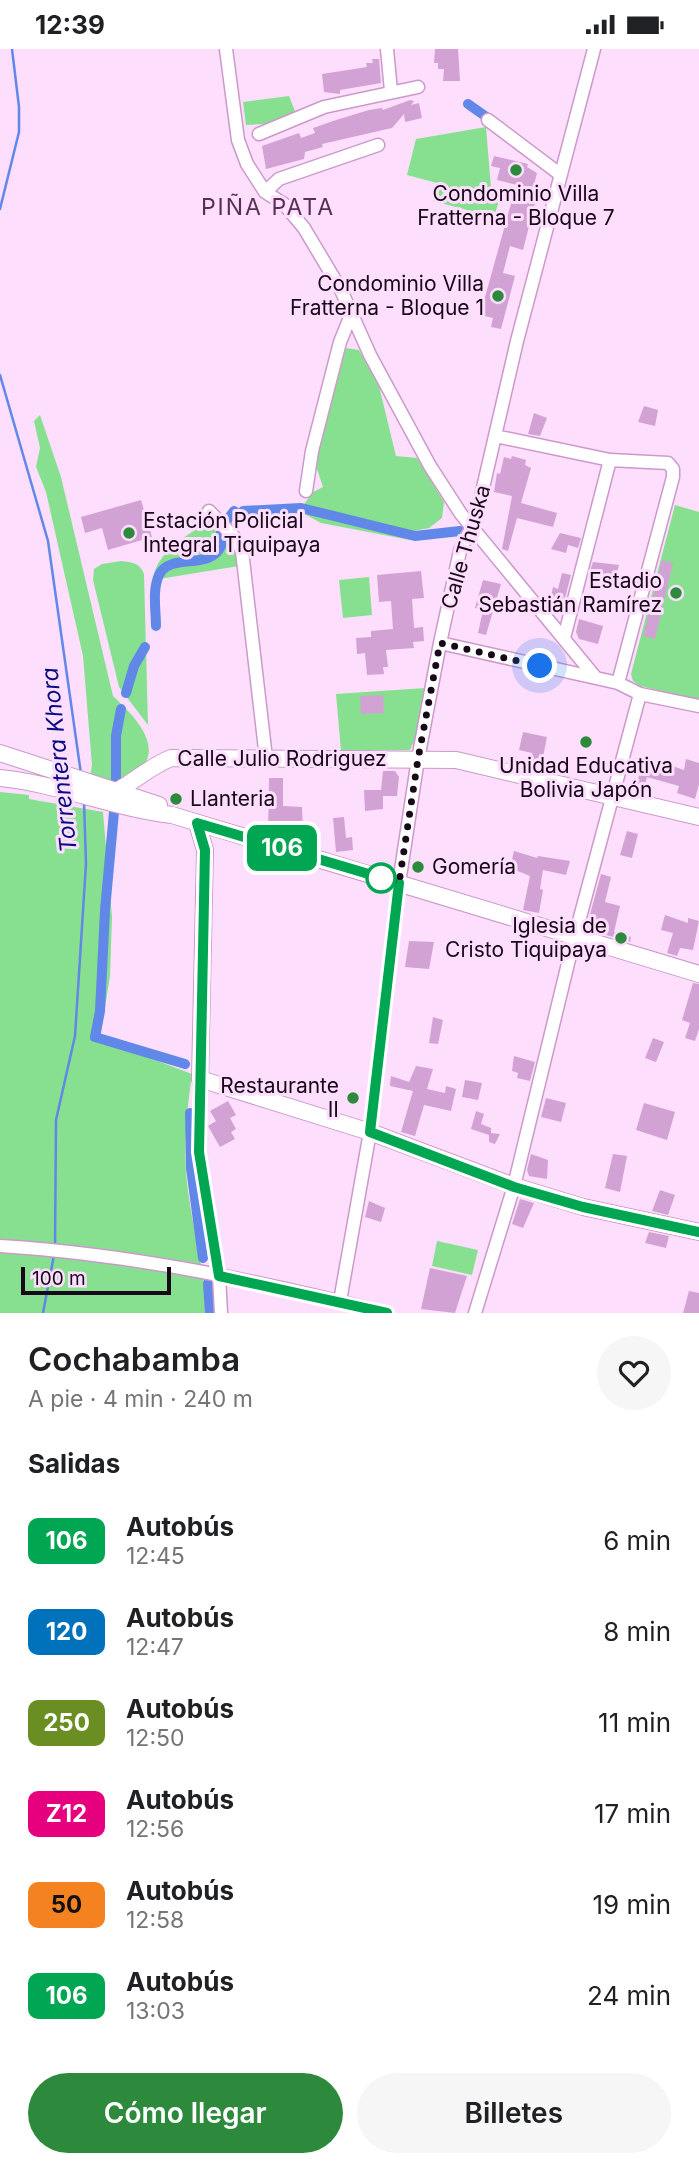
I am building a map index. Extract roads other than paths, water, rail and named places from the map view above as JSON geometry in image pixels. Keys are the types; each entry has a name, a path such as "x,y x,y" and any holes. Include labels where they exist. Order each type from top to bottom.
{"main road":[{"path":"0,753 96,793 699,974"},
{"name":"Calle Julio Rodriguez","path":"120,792 146,769 171,758 456,760 699,817"},
{"path":"0,778 62,780"},
{"path":"96,793 120,792 155,803 172,815"},
{"path":"197,823 205,850 200,1079 370,1132 514,1187 583,1207 699,1232"}],"street":[{"path":"226,49 238,140 247,164 265,192 284,204 304,228 341,291 430,466 471,527 596,678"},
{"path":"387,49 395,90"},
{"path":"393,49 395,90"},
{"name":"Calle Thuska","path":"340,1301 370,1132 399,883 418,759 440,643 460,551 476,518 517,341 594,49"},
{"path":"259,134 324,107 418,87"},
{"path":"488,120 561,175"},
{"path":"265,192 279,179 378,145"},
{"path":"306,491 312,451 340,342 351,315"},
{"path":"495,436 610,460 668,463 673,469 618,683"},
{"path":"564,638 610,460"},
{"path":"209,511 235,538 242,551 266,758"},
{"path":"440,643 618,683 640,694 699,706"},
{"path":"475,1313 514,1187 575,936 640,694"},
{"path":"200,1079 201,1176 219,1276 221,1313"},
{"path":"0,1246 101,1254 340,1301 386,1313"}],"waterway":[{"name":"Torrentera Khora","path":"0,209 19,132 19,107 12,49"},
{"path":"468,104 495,123"},
{"name":"Torrentera Khora","path":"0,375 48,541 81,774"},
{"path":"243,511 301,508 415,536 460,531"},
{"path":"225,523 234,511"},
{"path":"156,626 155,594 159,575 164,568 172,564 208,558 216,553 221,546 221,529"},
{"path":"126,693 134,666 145,647"},
{"path":"116,780 116,736 121,709"},
{"name":"Torrentera Khora","path":"55,1248 56,1120 75,1036 86,864 84,802"},
{"path":"114,812 105,910 100,1011 95,1037 185,1064"},
{"path":"190,1113 191,1168 203,1258"},
{"name":"Torrentera Khora","path":"43,1313 54,1255"},
{"path":"208,1283 210,1313"}],"place":[{"name":"Condominio Villa Fratterna - Bloque 7","path":"516,170"},
{"name":"Condominio Villa Fratterna - Bloque 1","path":"498,296"},
{"name":"Estación Policial Integral Tiquipaya","path":"129,533"},
{"name":"Estadio Sebastián Ramírez","path":"676,593"},
{"name":"Unidad Educativa Bolivia Japón","path":"586,742"},
{"name":"Llanteria","path":"176,799"},
{"name":"Gomería","path":"418,867"},
{"name":"Iglesia de Cristo Tiquipaya","path":"621,938"},
{"name":"Restaurante II","path":"353,1098"}],"district":[{"name":"PIÑA PATA","path":"268,207"}]}
